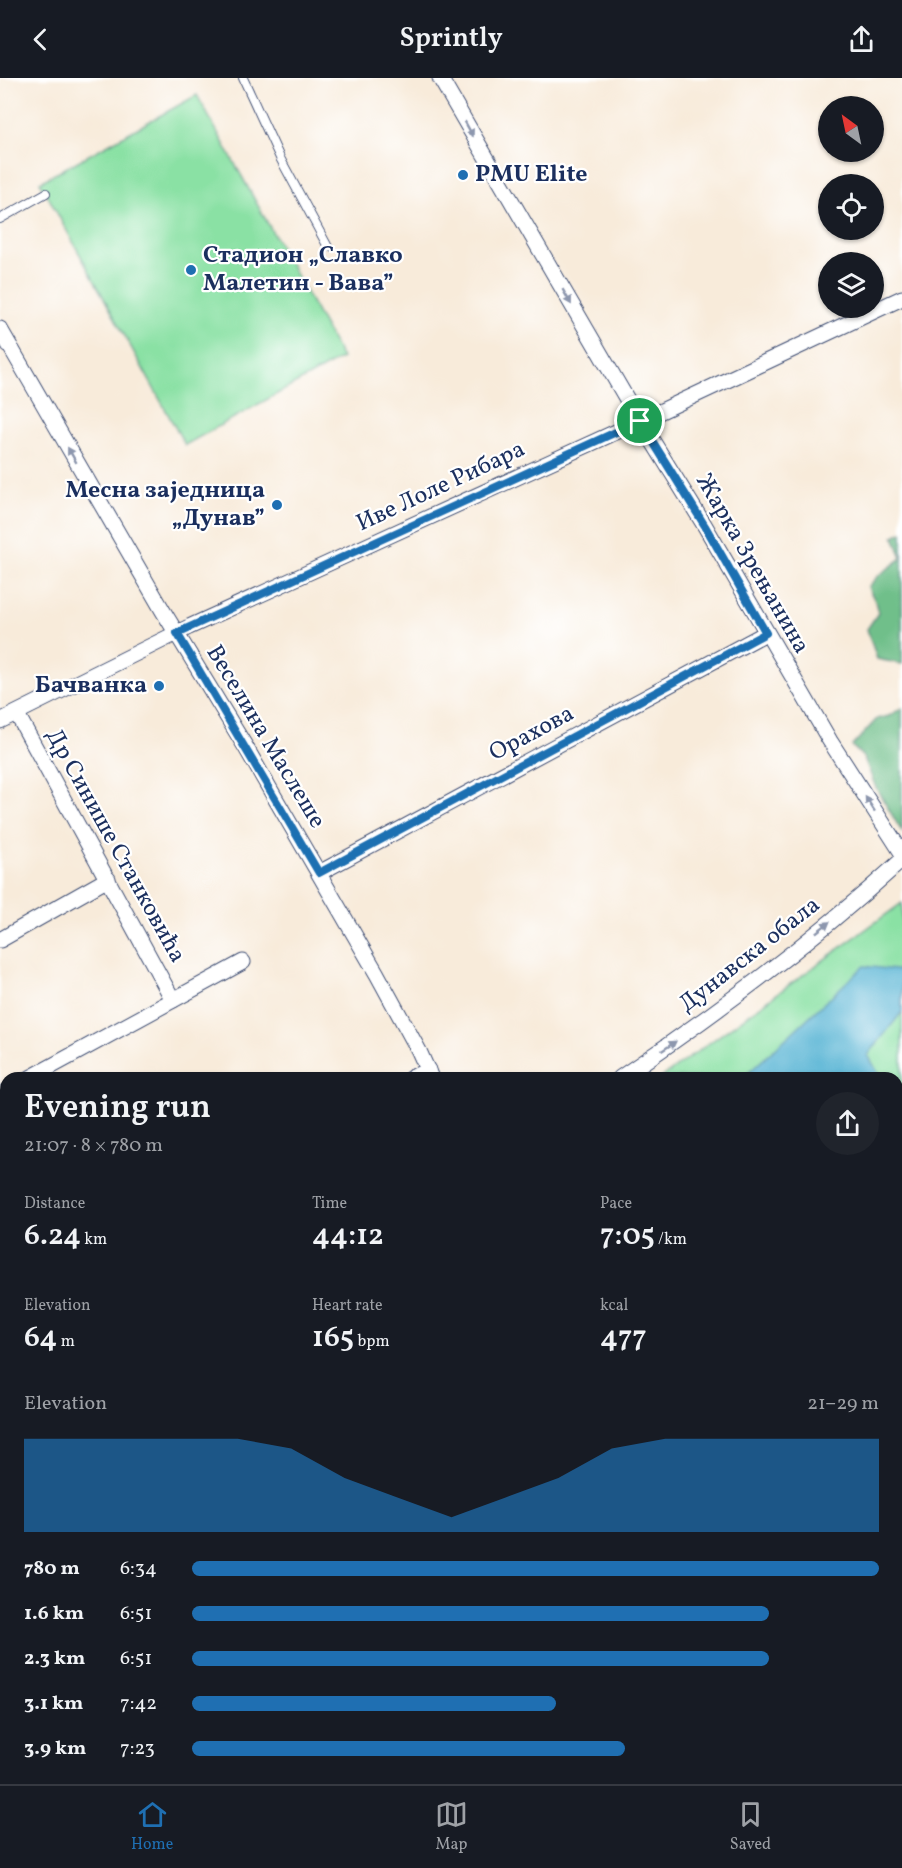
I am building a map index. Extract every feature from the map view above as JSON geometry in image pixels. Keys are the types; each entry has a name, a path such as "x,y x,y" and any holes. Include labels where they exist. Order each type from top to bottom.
{"street":[{"name":"Жарка Зрењанина","path":"440,78 830,741 902,853"},
{"name":"Иве Лоле Рибара","path":"0,721 177,633 902,298"},
{"name":"Веселина Маслеше","path":"0,329 163,611 378,974 428,1072"},
{"name":"Орахова","path":"319,873 766,633"},
{"name":"Др Синише Станковића","path":"16,714 173,1000"},
{"name":"Дунавска обала","path":"629,1072 698,1025 859,899 902,860"},
{"path":"0,939 108,879"},
{"path":"41,1072 243,962"}],"lane":[{"path":"243,78 280,158 328,247"},
{"path":"0,219 46,193"}],"green space":[{"name":"Стадион „Славко Малетин - Вава”","path":"197,95 342,358 185,445 40,182"},
{"path":"902,532 902,558 894,536"},
{"path":"902,558 902,664 877,659 867,629 878,613 868,587 878,576"},
{"path":"902,708 902,832 876,788 864,758 852,746 877,719 889,716"},
{"path":"902,903 902,1072 669,1072"}],"water":[{"path":"864,966 902,971 902,1012 868,1055 878,1072 749,1072"}],"place":[{"name":"PMU Elite","path":"463,175"},
{"name":"Стадион „Славко Малетин - Вава”","path":"191,270"},
{"name":"Месна заједница „Дунав”","path":"277,505"},
{"name":"Бачванка","path":"159,686"}],"route":[{"path":"640,421 705,526 766,633 319,873 177,633 640,421"}]}
